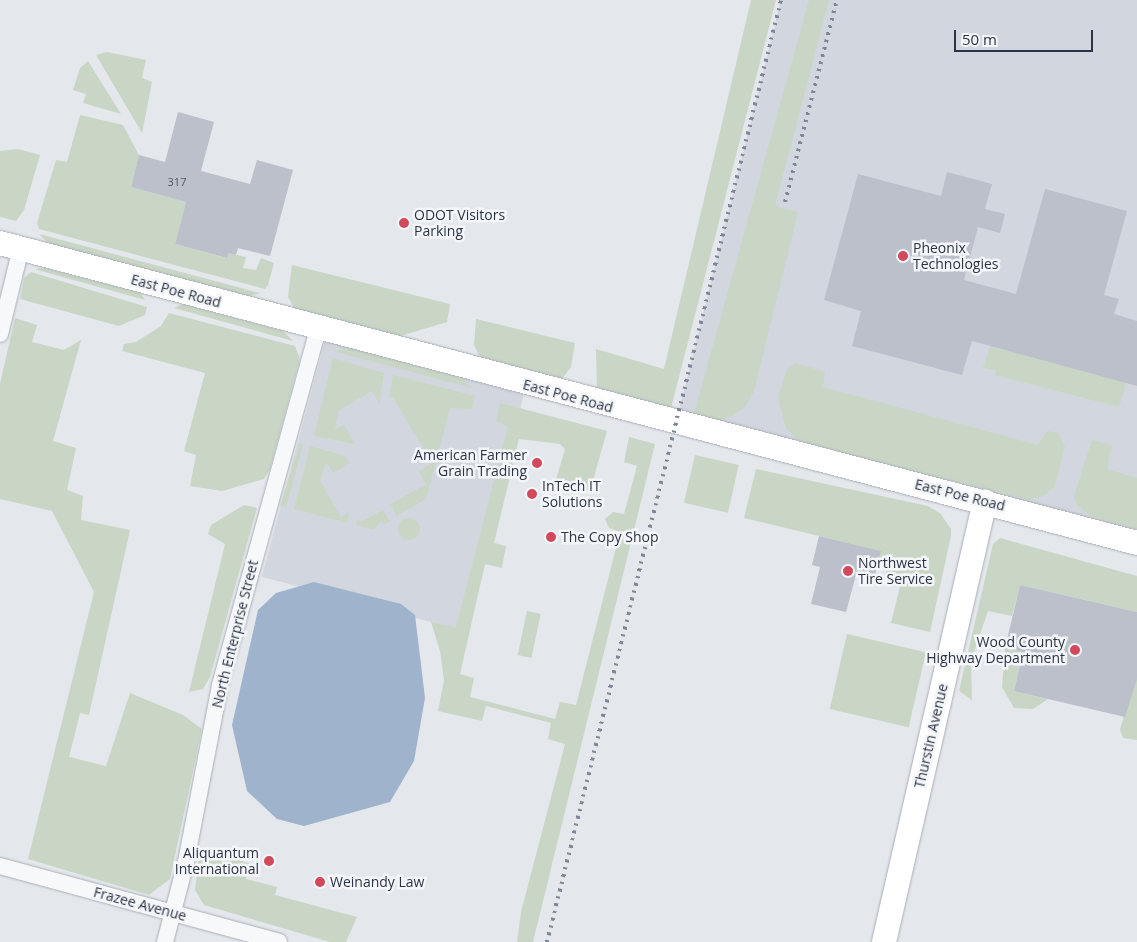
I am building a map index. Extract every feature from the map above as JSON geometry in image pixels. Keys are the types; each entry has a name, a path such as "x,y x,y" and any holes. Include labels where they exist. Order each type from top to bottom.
{"main road":[{"name":"East Poe Road","path":"10,245 754,445 985,501 1137,543"},
{"name":"Thurstin Avenue","path":"884,942 985,501"}],"street":[{"path":"0,334 10,245"},
{"name":"North Enterprise Street","path":"164,942 172,913 227,657 318,329"},
{"name":"Frazee Avenue","path":"0,866 279,942"}],"shaded area":[{"path":"781,0 1137,0 1137,543 676,423"},
{"path":"325,341 524,394 461,630 262,577"}],"green space":[{"path":"751,0 776,0 670,412 597,391 596,349 664,369"},
{"path":"809,0 829,0 775,206 798,212 754,391 745,407 732,416 720,420 693,417"},
{"path":"107,52 146,60 142,78 152,82 142,133 96,55"},
{"path":"88,61 121,114 83,103 86,94 73,90 80,68"},
{"path":"80,115 123,125 139,155 131,187 186,202 175,244 226,258 228,253 246,257 243,268 256,270 261,258 274,263 268,285 265,289 39,229 37,223 56,160 67,162"},
{"path":"18,149 40,155 24,210 16,221 0,217 0,151"},
{"path":"39,234 260,293 246,297 48,243"},
{"path":"292,265 450,304 447,322 400,336 295,310 288,297"},
{"path":"45,268 141,293 145,300 34,269"},
{"path":"31,272 147,307 145,315 119,326 20,299 24,278"},
{"path":"183,304 283,331 293,341 174,308"},
{"path":"169,313 295,346 300,359 270,469 264,479 222,491 190,486 196,455 184,451 205,373 122,351 124,344 136,342 161,326"},
{"path":"15,318 37,325 32,342 64,350 81,340 53,441 76,448 67,490 83,496 81,520 130,530 89,715 80,713 69,757 106,766 130,693 183,715 202,729 170,879 149,895 28,859 94,592 52,511 0,499 0,384"},
{"path":"476,319 575,343 571,367 561,380 482,361 474,345"},
{"path":"990,346 1126,383 1119,407 995,375 996,371 983,368"},
{"path":"351,348 462,378 472,388 333,351"},
{"path":"333,358 384,373 379,403 372,391 339,410 335,430 344,425 355,444 314,436"},
{"path":"795,363 825,372 823,387 1038,445 1047,431 1058,433 1065,446 1055,486 1045,495 1030,500 802,443 786,429 778,397 787,369"},
{"path":"393,375 475,396 472,409 450,408 426,499 397,516 390,504 426,484 419,471 432,463 392,396 389,398"},
{"path":"500,403 607,431 590,491 555,483 565,449 560,444 519,439 494,543 506,546 502,568 485,564 460,674 474,678 470,697 555,719 560,702 576,705 620,532 609,528 605,519 613,512 624,514 637,466 624,462 629,437 655,444 533,942 517,942 521,912 565,744 548,739 551,723 486,706 482,721 438,711 444,680 440,651 431,622 456,627 508,426 496,422"},
{"path":"1092,440 1112,445 1107,469 1137,478 1137,529 1090,516 1076,504 1074,496"},
{"path":"300,444 303,445 286,507 280,506"},
{"path":"310,446 345,456 350,463 333,473 326,462 320,481 341,517 349,513 347,523 294,509"},
{"path":"695,455 739,465 728,513 684,503"},
{"path":"756,469 928,506 940,513 951,529 951,536 930,632 891,623 901,582 884,580 888,564 878,562 881,551 744,518"},
{"path":"244,505 257,508 210,677 203,689 189,692 225,544 208,534 211,525"},
{"path":"383,510 390,521 384,525 381,521 374,530 356,525 358,518 360,522"},
{"path":"409,518 417,521 420,529 417,537 409,540 401,537 398,529 401,521"},
{"path":"1000,538 1137,576 1137,612 1020,585 1012,616 988,611 971,661 972,700 959,691 993,544"},
{"path":"527,611 541,614 531,658 518,655"},
{"path":"847,634 926,652 909,727 830,709"},
{"path":"1005,648 1023,652 1014,691 1048,699 1033,709 1014,708 1002,687"},
{"path":"1134,678 1137,679 1137,740 1123,738 1120,730"},
{"path":"217,852 250,864 246,879 277,887 275,895 357,917 346,942 330,942 204,905 195,890 199,855"}],"water":[{"path":"314,582 401,604 415,615 425,698 414,761 390,802 304,826 277,819 247,791 232,725 258,610 276,593"}],"building":[{"path":"178,112 214,122 201,171 250,184 257,160 293,170 270,256 238,248 236,255 228,253 227,258 175,244 186,202 131,187 139,155 165,162"},
{"name":"Pheonix Technologies","path":"947,172 992,184 985,209 1005,214 1000,233 978,227 964,280 1016,294 1045,189 1127,211 1104,295 1119,299 1114,314 1137,321 1137,386 972,341 962,375 852,346 861,311 824,300 858,174 941,196"},
{"name":"Northwest Tire Service","path":"819,536 881,551 874,579 856,575 846,612 811,604 820,567 812,565"},
{"name":"Wood County Highway Department","path":"1020,585 1137,612 1137,679 1125,717 1014,691 1023,652 1005,648"}],"railway":[{"path":"547,942 781,0"},
{"path":"785,202 837,0"}],"place":[{"name":"ODOT Visitors Parking","path":"404,223"},
{"name":"Pheonix Technologies","path":"903,256"},
{"name":"American Farmer Grain Trading","path":"537,463"},
{"name":"InTech IT Solutions","path":"532,494"},
{"name":"The Copy Shop","path":"551,537"},
{"name":"Northwest Tire Service","path":"848,571"},
{"name":"Wood County Highway Department","path":"1075,650"},
{"name":"Aliquantum International","path":"269,861"},
{"name":"Weinandy Law","path":"320,882"}]}
